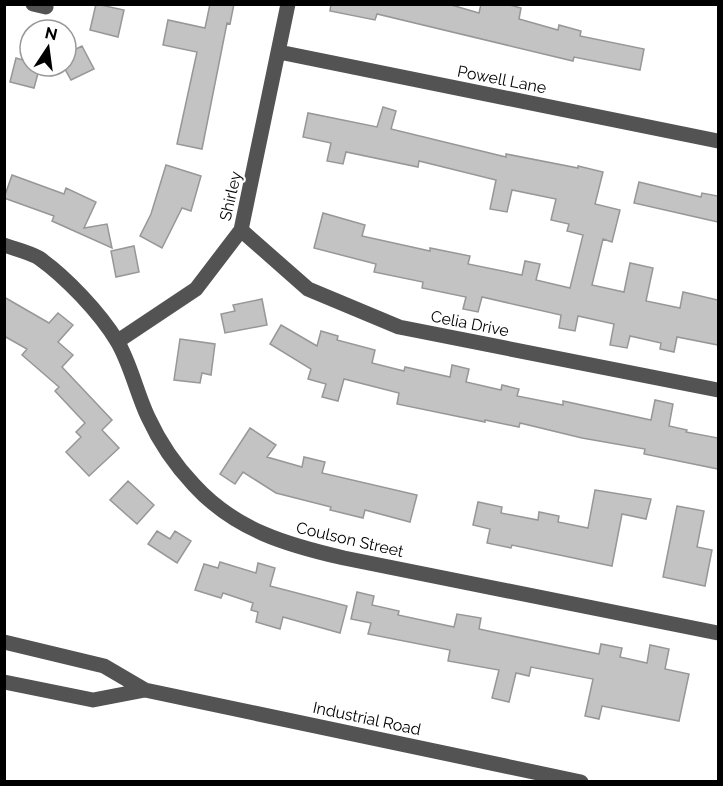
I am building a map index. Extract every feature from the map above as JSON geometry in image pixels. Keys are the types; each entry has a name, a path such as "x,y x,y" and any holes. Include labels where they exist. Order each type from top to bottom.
{"street":[{"name":"Shirley","path":"118,341 196,289 241,230 288,4"},
{"name":"Powell Lane","path":"279,52 718,141"},
{"name":"Celia Drive","path":"241,230 308,289 399,327 718,390"},
{"name":"Coulson Street","path":"4,245 37,257 83,298 118,341 148,418 168,451 194,485 218,507 247,527 294,547 718,633"},
{"name":"Industrial Road","path":"4,642 104,666 146,690 581,782"},
{"name":"Industrial Road","path":"4,682 93,700 146,690"}],"building":[{"path":"96,4 124,10 118,37 90,30"},
{"path":"210,4 234,4 230,24 227,23 202,149 177,144 197,52 163,45 168,20 205,28"},
{"path":"331,4 448,4 479,13 481,4 506,4 521,8 519,19 558,30 559,25 581,31 580,36 644,49 640,70 574,57 573,61 377,14 375,20 330,11"},
{"path":"82,46 94,69 78,77 78,48"},
{"path":"16,58 18,59 18,78 37,78 34,88 10,82"},
{"path":"383,107 396,111 391,129 506,157 506,154 603,172 595,204 620,210 612,242 603,239 592,285 624,292 630,263 653,268 646,301 680,308 683,292 718,300 718,345 677,337 674,352 660,349 661,343 630,336 627,348 610,345 614,324 578,316 575,331 559,328 561,315 482,297 478,312 463,309 466,297 422,288 423,282 374,272 376,264 314,248 323,213 365,225 362,236 430,251 430,248 470,256 468,264 522,275 525,261 540,264 536,280 570,288 583,235 567,231 569,224 551,220 556,199 512,190 507,212 490,209 496,180 419,161 418,167 346,152 343,164 327,161 331,143 303,137 308,113 377,127"},
{"path":"166,165 201,176 191,211 182,208 162,248 140,236 151,214"},
{"path":"12,175 64,194 66,188 96,202 84,228 107,224 112,248 52,221 54,216 4,198"},
{"path":"639,182 701,197 702,193 718,196 718,222 634,203"},
{"path":"134,246 139,272 116,277 111,251"},
{"path":"4,297 49,323 58,313 73,325 58,342 73,355 62,367 112,420 102,430 119,448 89,476 66,452 81,437 76,432 85,423 55,391 59,387 22,355 27,349 4,336"},
{"path":"262,299 267,325 225,333 221,314 235,311 233,305"},
{"path":"281,325 317,346 321,331 338,336 337,340 375,350 372,363 404,371 405,367 450,377 452,365 469,369 466,382 501,390 502,385 519,389 517,396 563,405 563,401 651,420 655,400 673,404 669,426 718,438 718,469 644,454 645,449 582,438 520,423 519,427 485,420 485,422 397,404 399,393 344,379 338,401 322,397 326,384 308,379 311,369 270,344"},
{"path":"180,339 215,344 211,375 202,373 200,383 174,380"},
{"path":"250,428 276,445 267,457 302,467 304,457 325,462 322,473 417,495 410,522 365,510 363,518 330,510 331,507 276,493 243,472 235,484 220,474"},
{"path":"128,481 154,505 137,524 110,500"},
{"path":"595,490 651,499 646,519 622,514 612,566 512,545 511,548 487,543 490,529 473,525 478,502 502,507 501,513 538,520 539,512 559,516 558,522 588,528"},
{"path":"677,506 704,511 697,547 712,550 705,586 663,577"},
{"path":"157,531 170,539 175,531 191,541 177,563 148,544"},
{"path":"220,562 256,573 258,563 275,568 270,586 347,606 340,633 283,617 280,629 256,622 258,612 251,610 253,603 223,593 221,598 195,590 204,564 218,568"},
{"path":"357,592 374,596 372,605 399,611 398,615 454,627 457,614 481,618 479,629 599,654 601,644 622,648 620,657 647,663 650,645 669,649 665,669 689,674 679,721 602,706 599,719 585,716 593,679 531,667 529,676 516,673 509,702 492,698 499,670 448,661 450,650 368,634 371,623 351,619"}]}
